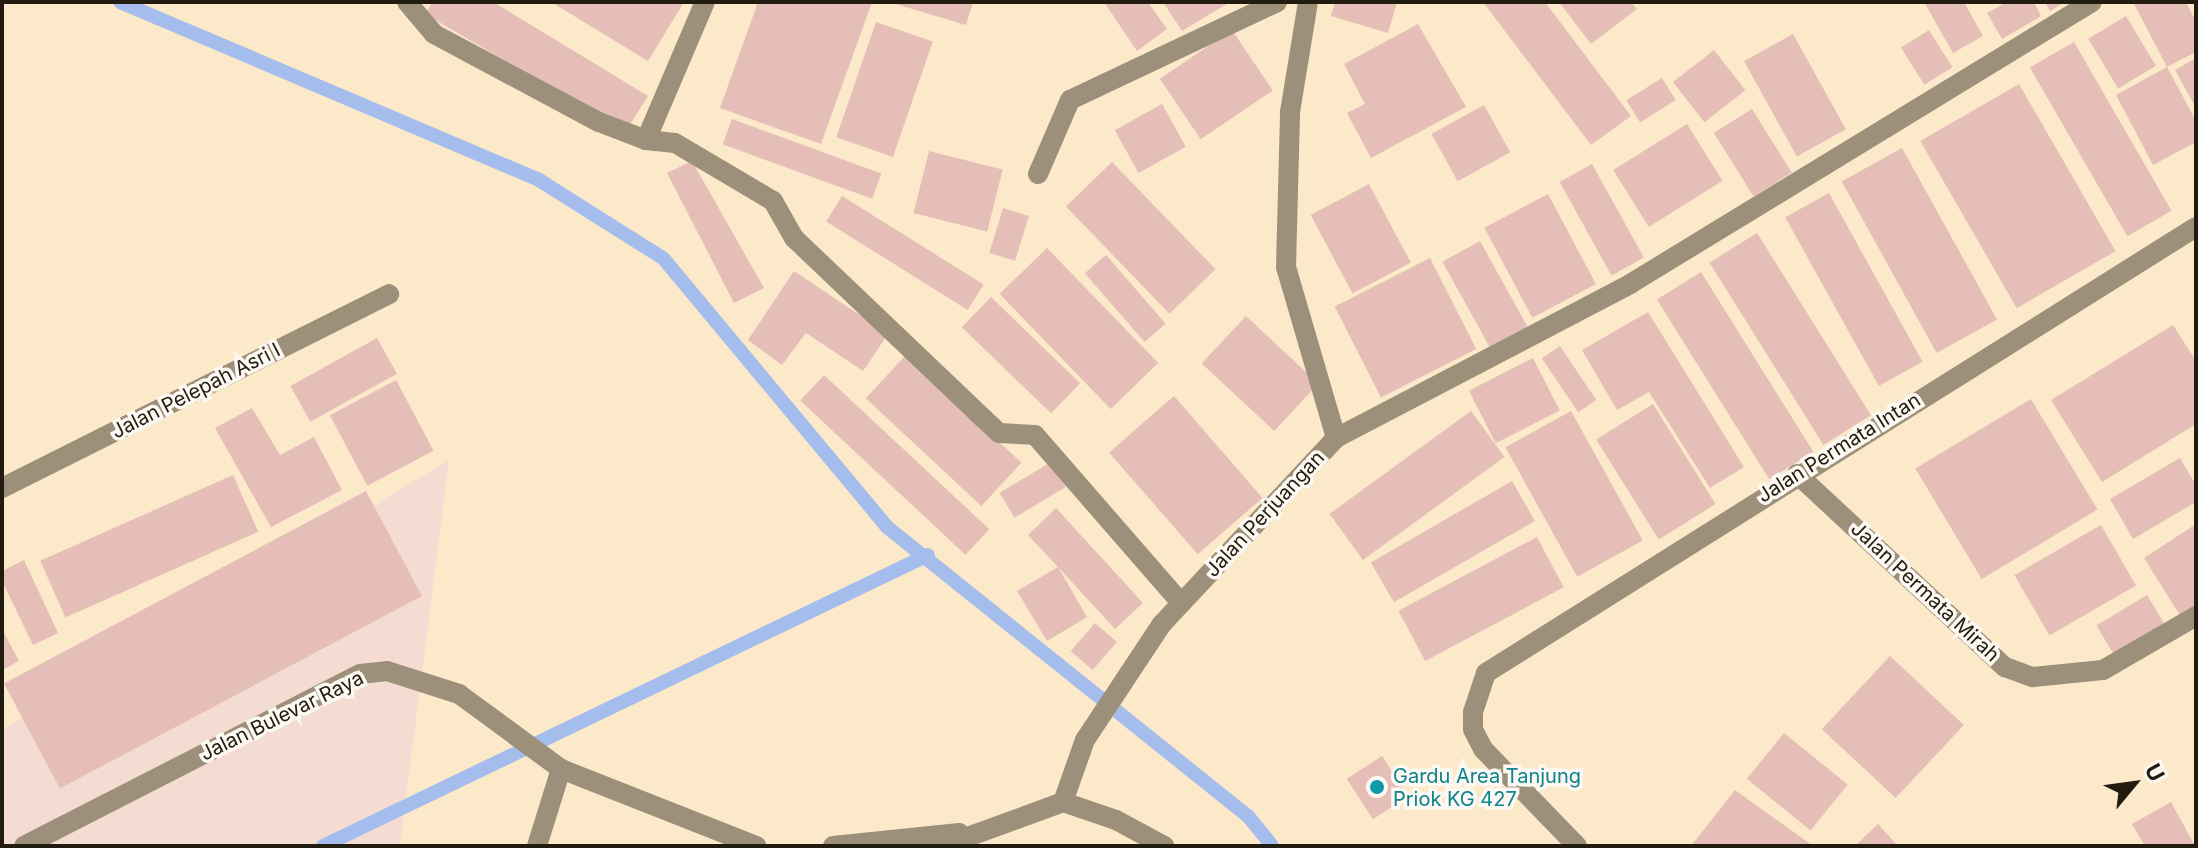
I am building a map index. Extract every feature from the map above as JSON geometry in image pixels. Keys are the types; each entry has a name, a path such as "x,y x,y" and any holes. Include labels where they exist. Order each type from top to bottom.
{"street":[{"path":"407,2 434,34 599,122 646,140 675,143 773,201 794,238 999,433 1035,435 1181,603"},
{"path":"646,140 705,2"},
{"path":"1038,174 1070,100 1277,2"},
{"name":"Jalan Perjuangan","path":"1063,802 1085,740 1129,670 1181,603 1336,438 1320,395 1286,267 1290,112 1308,2"},
{"path":"1336,438 1630,284 2092,2"},
{"name":"Jalan Permata Intan","path":"1577,846 1483,749 1473,729 1473,712 1486,673 1797,474 2196,227"},
{"name":"Jalan Pelepah Asri I","path":"2,488 389,294"},
{"name":"Jalan Permata Mirah","path":"1797,474 2005,667 2033,677 2103,670 2196,616"},
{"name":"Jalan Bulevar Raya","path":"24,846 360,674 387,671 413,675 459,694 561,769 756,846"},
{"path":"537,846 561,769"},
{"path":"943,846 1063,802 1116,820 1164,846"},
{"path":"833,846 986,830"}],"shaded area":[{"path":"449,460 400,846 2,846 2,730"}],"building":[{"path":"433,2 493,2 648,96 626,131 425,14"},
{"path":"551,2 684,2 648,61"},
{"path":"758,2 872,2 821,144 720,108"},
{"path":"889,2 973,2 966,25"},
{"path":"1104,2 1148,2 1167,29 1137,51"},
{"path":"1163,2 1230,2 1182,31"},
{"path":"1335,2 1397,2 1388,33 1331,16"},
{"path":"1483,2 1545,2 1631,116 1591,145"},
{"path":"1559,2 1631,2 1637,9 1591,44"},
{"path":"1924,2 1964,2 1983,36 1953,53"},
{"path":"2007,2 2034,2 2041,16 2002,39 1987,13"},
{"path":"2045,2 2065,2 2050,11"},
{"path":"2133,2 2186,2 2196,22 2196,52 2167,67"},
{"path":"2126,16 2156,66 2118,88 2088,39"},
{"path":"876,22 933,42 893,157 836,137"},
{"path":"1418,24 1466,107 1371,158 1347,113 1365,104 1344,64"},
{"path":"1232,30 1273,91 1201,139 1160,79"},
{"path":"1929,30 1952,67 1924,85 1901,47"},
{"path":"1793,34 1846,129 1797,156 1744,61"},
{"path":"2074,42 2172,211 2127,236 2030,68"},
{"path":"1714,50 1745,90 1704,122 1673,82"},
{"path":"2196,58 2196,108 2175,70"},
{"path":"2167,67 2196,121 2196,142 2153,165 2116,95"},
{"path":"1662,78 1676,100 1640,122 1626,100"},
{"path":"2019,84 2116,251 2017,308 1920,141"},
{"path":"1162,104 1186,147 1139,173 1115,130"},
{"path":"1484,105 1510,152 1458,181 1432,134"},
{"path":"1752,109 1792,173 1754,196 1714,133"},
{"path":"732,119 881,173 872,199 723,144"},
{"path":"1687,124 1723,181 1649,227 1613,170"},
{"path":"1902,148 1997,319 1937,353 1842,181"},
{"path":"929,151 1003,169 987,231 914,213"},
{"path":"692,161 764,288 734,303 667,173"},
{"path":"1112,162 1216,269 1169,314 1066,206"},
{"path":"1592,164 1644,258 1612,276 1560,182"},
{"path":"1369,184 1411,263 1353,294 1311,215"},
{"path":"1829,193 1923,362 1879,386 1785,217"},
{"path":"1548,194 1596,284 1532,318 1484,228"},
{"path":"842,196 984,284 968,310 826,221"},
{"path":"1003,208 1029,216 1015,261 989,253"},
{"path":"1757,233 1871,415 1823,445 1710,263"},
{"path":"1480,241 1528,328 1491,349 1442,262"},
{"path":"1047,248 1158,363 1111,409 1000,294"},
{"path":"1106,255 1166,324 1145,342 1085,273"},
{"path":"1430,258 1476,349 1381,397 1335,307"},
{"path":"794,271 888,334 863,371 806,333 782,365 748,340"},
{"path":"1701,272 1813,452 1769,479 1657,300"},
{"path":"991,297 1080,383 1051,413 962,327"},
{"path":"1648,312 1744,467 1710,488 1649,392 1617,410 1582,350"},
{"path":"1246,316 1318,384 1274,431 1202,364"},
{"path":"2173,325 2196,361 2196,424 2102,482 2051,400"},
{"path":"377,338 397,374 310,422 290,386"},
{"path":"1560,346 1596,400 1578,412 1542,358"},
{"path":"906,355 1022,463 981,506 866,398"},
{"path":"1533,358 1560,411 1496,443 1469,391"},
{"path":"824,375 989,529 965,555 800,401"},
{"path":"396,380 434,451 367,486 330,415"},
{"path":"1174,396 1263,498 1198,554 1109,452"},
{"path":"2031,399 2097,510 1982,579 1915,469"},
{"path":"1653,404 1716,504 1659,540 1596,440"},
{"path":"252,408 280,455 314,437 342,490 271,527 215,428"},
{"path":"1471,411 1505,457 1363,560 1329,514"},
{"path":"1571,411 1643,540 1577,577 1505,447"},
{"path":"2180,458 2196,485 2196,502 2133,539 2110,499"},
{"path":"1051,462 1066,487 1015,518 1000,493"},
{"path":"233,475 258,532 65,617 40,561"},
{"path":"1512,481 1535,521 1394,602 1371,562"},
{"path":"366,491 422,596 60,789 4,683"},
{"path":"1056,508 1143,603 1115,629 1028,535"},
{"path":"2196,524 2196,607 2181,617 2144,558"},
{"path":"2101,525 2136,586 2049,636 2014,575"},
{"path":"1537,537 1564,587 1425,661 1398,611"},
{"path":"24,560 58,633 33,645 2,581 2,571"},
{"path":"1058,567 1087,617 1047,641 1017,591"},
{"path":"2147,595 2164,623 2113,654 2096,625"},
{"path":"1095,623 1117,642 1093,670 1071,651"},
{"path":"2,629 19,661 2,670"},
{"path":"1890,656 1964,725 1896,798 1822,729"},
{"path":"1784,733 1848,785 1811,830 1747,779"},
{"name":"Gardu Area Tanjung Priok KG 427","path":"1382,756 1408,796 1373,819 1347,779"},
{"path":"1735,790 1813,846 1691,846"},
{"path":"2171,802 2195,846 2145,846 2132,824"},
{"path":"1878,824 1898,846 1855,846"}],"waterway":[{"path":"120,2 539,180 663,258 887,527 1248,816 1272,846"},
{"path":"323,846 928,555"}],"place":[{"name":"Gardu Area Tanjung Priok KG 427","path":"1377,787"}]}
